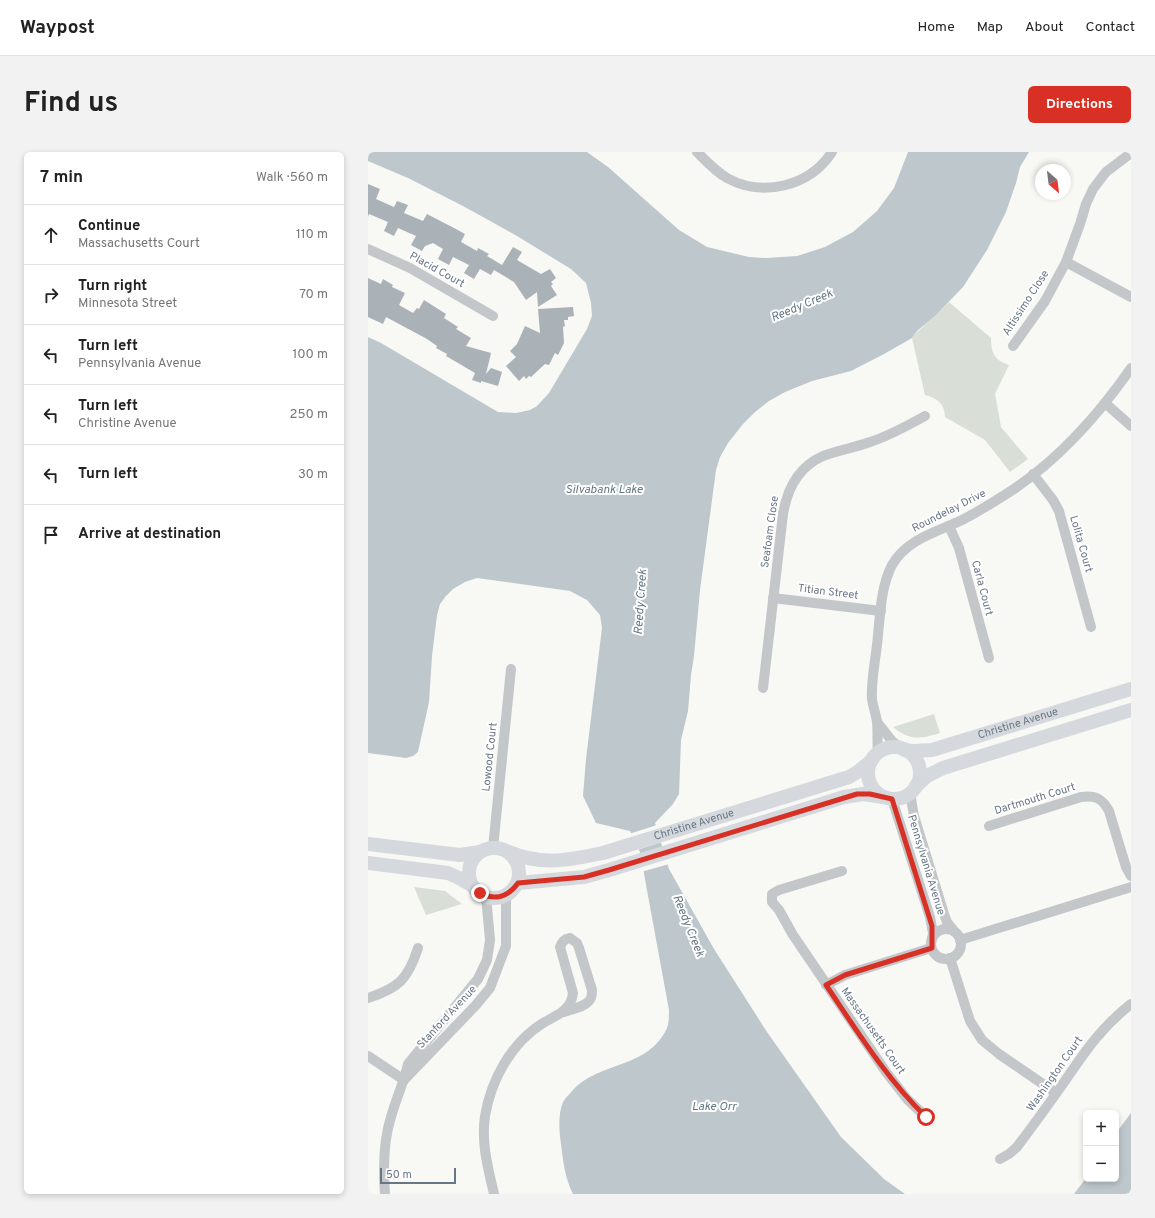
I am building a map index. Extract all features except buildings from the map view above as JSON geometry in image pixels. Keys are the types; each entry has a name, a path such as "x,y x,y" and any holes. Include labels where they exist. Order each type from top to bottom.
{"main road":[{"name":"Christine Avenue","path":"902,749 913,751 944,747 1131,689"},
{"name":"Christine Avenue","path":"913,790 927,776 943,768 1131,710"},
{"path":"885,749 902,749 911,755 917,762 919,770 919,778 913,790 898,799 887,798 876,792 870,785 868,777 868,768 875,756 885,749"},
{"name":"Christine Avenue","path":"509,852 522,858 547,861 579,858 628,846 849,777 859,771 875,756"},
{"name":"Christine Avenue","path":"518,883 584,877 844,797 863,794 887,798"},
{"path":"368,844 460,854 502,848 515,858 519,866 520,875 518,883 513,890 506,895 492,898 480,893 473,886 448,873 368,863"},
{"path":"473,886 469,874 470,866 474,858 487,850"}],"street":[{"path":"697,152 714,169 727,178 744,185 762,188 781,187 798,181 814,172 827,160 832,152"},
{"name":"Altissimo Close","path":"1013,346 1044,302 1066,262 1086,204 1093,189 1106,172 1131,153"},
{"name":"Placid Court","path":"368,248 410,268 493,316"},
{"path":"1066,262 1131,297"},
{"name":"Roundelay Drive","path":"875,756 877,722 872,698 872,682 883,592 892,565 900,554 909,546 923,537 977,512 1015,488 1033,474 1076,437 1105,403 1131,368"},
{"path":"1105,403 1131,426"},
{"name":"Seafoam Close","path":"763,688 786,500 794,482 807,467 822,456 870,442 925,416"},
{"name":"Lolita Court","path":"1033,474 1053,500 1059,511 1091,627"},
{"name":"Carla Court","path":"949,526 959,548 989,658"},
{"name":"Titian Street","path":"773,598 881,611"},
{"name":"Lowood Court","path":"487,850 511,669"},
{"name":"Roundelay Drive","path":"877,722 892,741 902,749"},
{"name":"Pennsylvania Avenue","path":"913,790 914,816 944,914 947,922 957,935"},
{"name":"Dartmouth Court","path":"989,826 1081,797 1089,796 1098,798 1105,803 1109,811 1126,867 1131,876"},
{"name":"Pennsylvania Avenue","path":"887,798 930,917 933,933 932,944"},
{"name":"Massachusetts Court","path":"842,871 785,888 772,894 772,902 779,910 796,940 826,985 886,1072 907,1099 926,1117"},
{"path":"957,935 1131,887"},
{"name":"Stanford Avenue","path":"404,1080 476,1005 490,988 506,946 506,895"},
{"name":"Stanford Avenue","path":"385,1194 384,1163 386,1137 408,1064 478,979 487,960 490,940 486,896"},
{"path":"941,930 950,930 957,935 960,948 954,956 946,958 937,956 932,944 934,935 941,930"},
{"path":"494,1194 483,1139 489,1097 495,1081 502,1067 522,1041 537,1027 565,1011 588,1002 592,995 592,990 579,948 577,943 570,938 562,942 560,947 573,993 572,1000 565,1011"},
{"path":"826,985 845,975 932,944"},
{"path":"368,998 393,988 404,978 413,963 418,948"},
{"path":"950,958 970,1021 982,1040 999,1054 1056,1093"},
{"name":"Washington Court","path":"1000,1159 1017,1147 1082,1054 1114,1017 1131,1004"},
{"path":"368,1056 404,1080"}],"shaded area":[{"path":"949,302 991,338 994,355 1000,361 1009,365 995,394 1001,427 1028,459 1010,472 985,440 945,417 944,408 940,402 925,395 912,338"},
{"path":"934,714 940,733 927,737 916,738 905,735 893,727"},
{"path":"414,887 445,891 462,904 426,915"}],"water":[{"name":"Silvabank Lake","path":"368,152 587,152 608,167 679,230 707,247 749,257 766,258 797,256 825,247 853,232 877,211 894,188 908,152 1029,152 1020,167 1006,212 987,250 963,287 936,315 918,330 912,338 851,371 812,381 785,392 769,401 743,424 728,443 720,457 716,470 700,590 688,711 681,740 679,794 673,804 655,823 669,869 714,949 767,1032 841,1137 884,1179 905,1194 573,1194 568,1182 560,1139 559,1128 561,1107 563,1102 573,1090 584,1081 596,1074 636,1058 648,1051 659,1041 667,1028 669,1017 669,1010 640,852 630,831 596,823 583,796 602,628 600,615 587,600 570,591 477,578 465,582 453,589 440,604 437,615 432,656 429,702 418,752 413,756 406,758 368,753 368,337 381,343 498,412 516,413 530,410 537,406 549,393 587,329 592,316 591,303 586,283 571,269 517,236 463,206 408,178 368,161"},
{"path":"1131,1113 1131,1194 1074,1194 1083,1182 1119,1182 1119,1129"}],"pier":[{"path":"657,825 662,842 637,850 629,834"},
{"path":"664,847 669,864 641,872 638,855"}],"route":[{"path":"480,893 492,898 500,897 513,890 518,883 584,877 857,794 870,794 892,799 932,926 932,948 845,975 826,985 886,1072 907,1099 926,1117"}],"water label":[{"name":"Reedy Creek","path":"802,306"},
{"name":"Reedy Creek","path":"641,602"},
{"name":"Reedy Creek","path":"688,926"},
{"name":"Lake Orr","path":"714,1107"}]}
